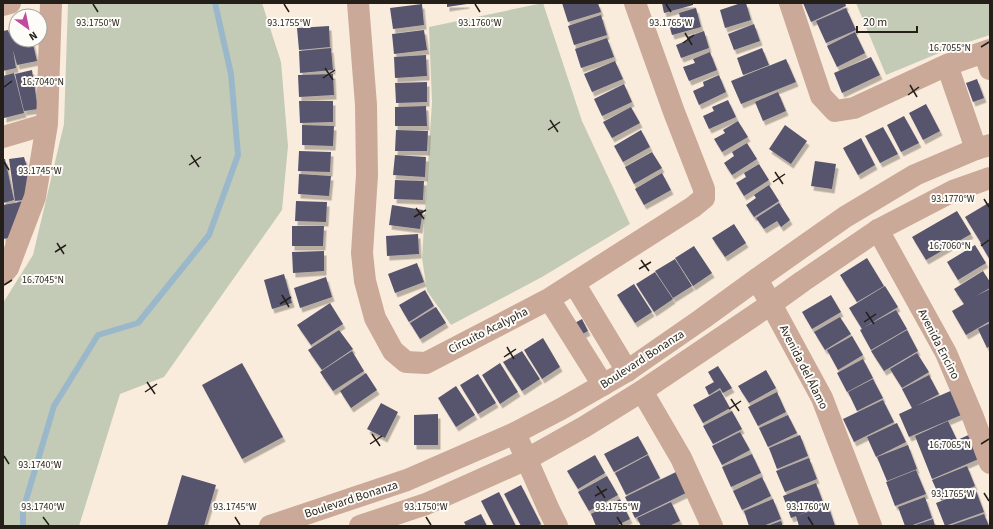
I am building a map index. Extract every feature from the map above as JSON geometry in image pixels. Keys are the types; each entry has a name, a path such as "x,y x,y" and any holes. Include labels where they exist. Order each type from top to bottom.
{"street":[{"path":"3,5 10,3"},
{"path":"5,271 35,197 48,124 51,3"},
{"name":"Circuito Acalypha","path":"358,3 366,105 366,175 362,253 365,281 375,318 393,351 406,362 426,363 574,284 693,207 704,198 704,188 674,112 635,3"},
{"path":"790,3 821,96 835,111 854,108 947,65 988,57"},
{"path":"947,65 983,147"},
{"path":"3,137 48,124"},
{"name":"Boulevard Bonanza","path":"270,526 407,480 515,433 561,409 627,371 845,217 916,175 983,147"},
{"path":"360,526 426,504 527,459 584,427 642,391 878,230 953,191 990,178"},
{"name":"Avenida Encino","path":"878,230 946,353 973,416 990,464"},
{"name":"Avenida del Álamo","path":"756,279 822,398 871,526"},
{"path":"574,284 627,371"},
{"path":"548,299 603,385"},
{"path":"642,391 681,458 712,526"},
{"path":"515,433 557,526"}],"green space":[{"path":"68,3 262,3 281,62 288,146 282,210 164,377 120,394 79,526 3,526 3,303 33,255 64,124"},
{"path":"543,3 582,121 630,224 542,277 451,325 427,291 422,258 432,102 429,27"},
{"path":"856,3 990,3 990,35 956,46 886,75"}],"building":[{"path":"447,3 467,3 467,4 447,7"},
{"path":"562,3 598,3 601,12 568,22"},
{"path":"662,3 693,3 693,5 664,13"},
{"path":"741,3 746,3 751,20 725,28 720,10"},
{"path":"803,3 845,3 846,6 811,22"},
{"path":"422,4 424,25 393,29 390,8"},
{"path":"696,8 701,27 672,35 668,21 680,17 679,13"},
{"path":"846,8 856,30 826,43 816,21"},
{"path":"601,15 607,35 574,45 568,26"},
{"path":"754,24 760,41 734,50 728,34"},
{"path":"329,26 330,47 299,50 297,28"},
{"path":"8,30 8,48 34,48 37,61 17,65 13,50 16,68 3,71 3,31"},
{"path":"424,30 427,50 394,54 392,34"},
{"path":"704,31 709,48 681,58 676,45 688,40 687,37"},
{"path":"855,32 865,53 837,67 827,46"},
{"path":"607,38 614,57 581,68 575,49"},
{"path":"331,48 333,70 300,73 299,51"},
{"path":"762,48 769,65 743,75 737,58"},
{"path":"710,52 717,70 689,81 683,67 695,63 693,59"},
{"path":"426,55 427,76 395,78 394,57"},
{"path":"871,57 880,75 842,93 834,73"},
{"path":"786,59 796,82 741,104 731,81"},
{"path":"615,61 623,79 592,92 584,74"},
{"path":"32,70 38,109 24,111 15,74"},
{"path":"14,73 24,113 4,118 3,76"},
{"path":"333,74 334,95 299,97 298,75"},
{"path":"719,75 726,92 699,105 693,91 704,86 703,82"},
{"path":"977,79 984,98 973,102 966,83"},
{"path":"427,82 427,102 396,103 395,83"},
{"path":"624,84 632,102 602,116 594,99"},
{"path":"778,92 786,111 763,121 755,102"},
{"path":"728,100 736,117 709,129 703,116 714,111 712,107"},
{"path":"299,101 333,101 333,122 300,123"},
{"path":"926,104 940,131 923,140 909,113"},
{"path":"426,106 427,126 395,126 395,107"},
{"path":"631,107 640,123 612,138 603,122"},
{"path":"904,116 919,143 901,152 887,125"},
{"path":"738,121 748,137 722,152 714,139 725,133 723,130"},
{"path":"302,125 334,126 333,146 302,145"},
{"path":"785,125 807,141 791,164 769,149"},
{"path":"883,127 898,154 880,163 865,136"},
{"path":"396,130 428,131 427,151 395,151"},
{"path":"641,130 650,147 623,162 614,146"},
{"path":"861,138 875,165 858,175 843,148"},
{"path":"747,143 757,159 732,175 724,163 734,156 732,152"},
{"path":"299,151 331,152 330,172 298,171"},
{"path":"652,152 662,168 634,184 625,167"},
{"path":"395,155 426,157 425,177 393,175"},
{"path":"24,157 32,183 30,199 15,201 9,159"},
{"path":"3,159 5,159 14,200 3,203"},
{"path":"815,161 836,164 832,189 811,186"},
{"path":"759,164 769,180 744,196 736,183 746,177 744,173"},
{"path":"662,173 671,190 644,205 635,189"},
{"path":"299,174 331,176 329,196 298,194"},
{"path":"395,180 424,181 423,200 394,199"},
{"path":"769,185 779,201 754,217 746,205 756,198 754,195"},
{"path":"27,200 14,237 3,239 3,205"},
{"path":"296,201 327,202 326,222 295,221"},
{"path":"990,202 990,260 965,217"},
{"path":"779,203 790,220 781,227 777,221 764,229 756,218"},
{"path":"392,205 423,210 420,229 389,225"},
{"path":"957,211 971,234 926,260 912,237"},
{"path":"734,224 746,243 725,257 712,238"},
{"path":"292,226 324,226 323,246 292,246"},
{"path":"418,234 419,254 387,256 386,236"},
{"path":"975,245 986,263 958,280 947,262"},
{"path":"694,246 712,273 693,286 675,258"},
{"path":"324,251 324,271 293,273 292,252"},
{"path":"867,258 884,286 857,302 840,275"},
{"path":"675,259 692,286 673,298 655,271"},
{"path":"417,263 424,282 395,293 388,274"},
{"path":"983,271 990,282 990,288 976,296 990,289 990,321 966,335 952,311 964,304 954,289"},
{"path":"655,272 673,299 654,312 636,284"},
{"path":"284,274 292,303 272,309 264,280"},
{"path":"326,277 332,297 300,308 294,288"},
{"path":"634,284 652,312 635,323 617,295"},
{"path":"885,286 898,307 863,328 896,310 907,329 871,350 860,330 862,329 849,308"},
{"path":"425,290 434,306 409,322 399,305"},
{"path":"831,295 841,312 812,329 802,312"},
{"path":"330,303 343,324 311,345 297,325"},
{"path":"436,307 446,323 420,339 410,323"},
{"path":"840,317 851,334 825,350 814,332"},
{"path":"582,319 588,331 579,336 573,324"},
{"path":"990,323 990,346 987,348 978,329"},
{"path":"339,330 353,349 322,370 308,350"},
{"path":"907,330 918,351 884,371 871,351"},
{"path":"852,336 863,355 838,370 827,350"},
{"path":"543,338 560,367 542,379 524,350"},
{"path":"352,351 364,371 333,391 320,372"},
{"path":"522,351 540,379 522,391 503,362"},
{"path":"917,353 929,372 902,388 890,369"},
{"path":"863,359 873,378 847,392 837,373"},
{"path":"242,363 283,437 242,459 202,385"},
{"path":"500,363 518,392 500,404 482,375"},
{"path":"718,366 732,388 723,393 720,388 709,395 705,387 714,382 708,372"},
{"path":"766,370 776,388 749,403 738,386"},
{"path":"366,373 377,390 351,408 340,391"},
{"path":"478,374 496,403 478,414 460,385"},
{"path":"929,375 939,394 916,406 955,389 966,413 909,437 899,414 912,408 902,389"},
{"path":"873,379 883,398 857,411 848,392"},
{"path":"456,386 475,415 456,427 438,398"},
{"path":"720,390 730,408 703,423 693,405"},
{"path":"777,392 786,412 758,426 748,407"},
{"path":"883,400 894,422 854,442 843,419"},
{"path":"381,403 398,412 385,438 367,429"},
{"path":"732,411 742,429 713,444 703,426"},
{"path":"438,414 438,445 414,445 414,415"},
{"path":"788,415 797,433 768,447 759,428"},
{"path":"948,421 957,440 971,434 981,458 932,479 915,436"},
{"path":"897,423 906,442 876,457 867,437"},
{"path":"740,432 750,450 722,465 712,446"},
{"path":"800,435 808,456 777,469 769,448"},
{"path":"638,436 648,454 614,472 604,454"},
{"path":"908,445 917,469 887,481 877,457"},
{"path":"752,454 761,473 731,487 722,467"},
{"path":"595,455 605,473 578,489 567,471"},
{"path":"648,455 660,478 626,495 615,473"},
{"path":"809,458 817,479 785,492 776,471"},
{"path":"967,466 975,486 941,500 932,480"},
{"path":"916,470 926,494 895,506 886,482"},
{"path":"676,472 686,493 635,518 625,497"},
{"path":"182,475 216,485 204,526 167,526"},
{"path":"607,476 618,495 589,511 578,492"},
{"path":"762,477 771,496 742,510 733,491"},
{"path":"816,483 824,505 791,518 783,496"},
{"path":"521,485 541,524 537,526 521,526 504,494"},
{"path":"975,488 984,512 945,526 936,503"},
{"path":"499,492 516,526 494,526 481,501"},
{"path":"925,497 932,518 910,526 905,526 898,507"},
{"path":"620,499 630,519 616,526 596,526 591,514"},
{"path":"773,499 781,519 763,526 749,526 744,511"},
{"path":"671,502 680,521 669,526 641,526 637,518"},
{"path":"828,505 835,526 799,526 796,516"},
{"path":"481,514 487,526 466,526 464,522"},
{"path":"984,514 989,526 949,526"},
{"path":"933,519 935,526 913,526"},
{"path":"781,521 783,526 767,526"}],"waterway":[{"path":"23,526 23,510 54,406 98,335 138,323 209,235 238,155 231,74 215,3"}]}
